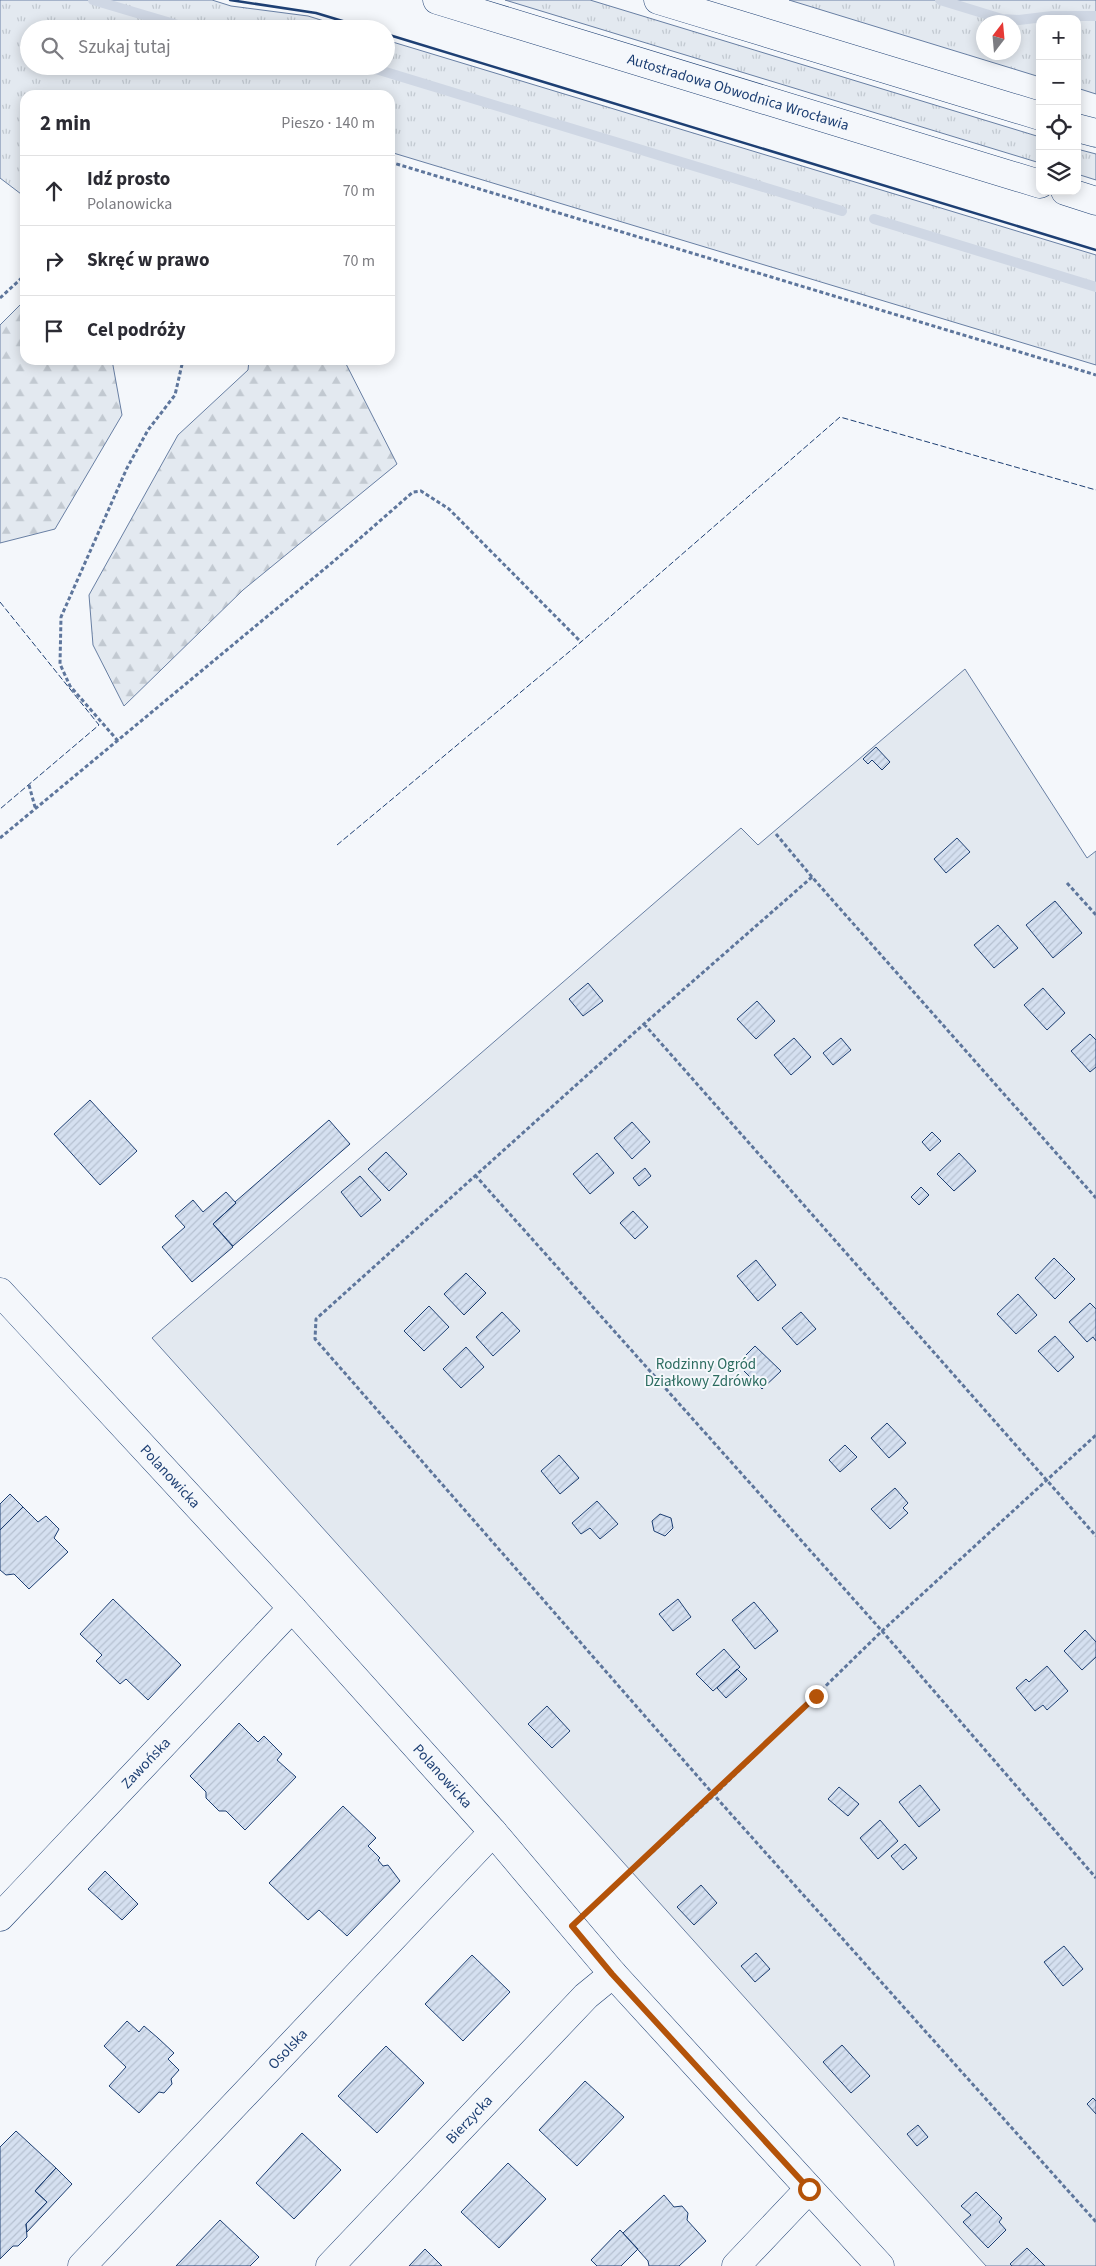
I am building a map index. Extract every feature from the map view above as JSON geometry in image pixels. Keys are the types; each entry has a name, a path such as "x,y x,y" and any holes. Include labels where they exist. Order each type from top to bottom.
{"main road":[{"name":"Autostradowa Obwodnica Wrocławia","path":"437,0 1036,183"},
{"path":"658,0 1036,115"},
{"path":"1081,129 1096,133"},
{"path":"1077,195 1096,201"},
{"name":"Polanowicka","path":"0,1292 292,1608 493,1832 612,1974 880,2266"},
{"name":"Zawońska","path":"0,1917 292,1608"},
{"name":"Osolska","path":"82,2266 493,1832"},
{"name":"Bierzycka","path":"330,2266 586,1996 612,1974"},
{"path":"736,2266 809,2189"}],"path":[{"path":"395,164 1096,374"},
{"path":"0,298 20,280"},
{"path":"118,741 70,686 60,664 61,618 127,468 148,430 175,395 182,365"},
{"path":"0,838 35,807 118,741 334,561 413,492 421,491 449,509 581,642"},
{"path":"29,785 35,807"},
{"path":"776,834 1096,1198"},
{"path":"812,877 644,1024 316,1319 315,1339 714,1794 1096,2222"},
{"path":"1067,883 1096,916"},
{"path":"644,1024 1096,1536"},
{"path":"475,1176 882,1631 1096,1878"},
{"path":"572,1926 714,1794 882,1631 1048,1481 1096,1435"}],"green space":[{"path":"0,0 212,0 231,6 308,16 321,20 20,20 20,75 395,75 395,43 1096,255 1096,365 395,154 395,90 20,90 20,193 0,178"},
{"path":"505,0 590,0 1036,136 1036,162"},
{"path":"789,0 1096,0 1096,94 1081,89 1081,15 1036,15 1036,76 985,60 1021,60 1021,15 976,15 976,57"},
{"path":"1081,150 1096,154 1096,180 1081,175"},
{"path":"20,305 20,365 113,365 122,415 55,529 0,543 0,325"},
{"path":"248,365 347,365 397,464 243,590 124,706 93,645 89,595 178,435 248,370"},
{"name":"Rodzinny Ogród Działkowy Zdrówko","path":"965,669 1087,858 1096,851 1096,2266 986,2266 152,1338 741,828 758,845"}],"building":[{"path":"876,747 890,762 882,770 872,760 868,764 863,759"},
{"path":"957,838 970,852 946,873 934,859"},
{"path":"1055,901 1082,933 1053,958 1026,925"},
{"path":"998,925 1018,948 994,968 974,945"},
{"path":"588,983 603,1001 583,1016 569,999"},
{"path":"1043,988 1065,1013 1047,1030 1024,1005"},
{"path":"757,1001 775,1021 756,1039 737,1019"},
{"path":"1090,1034 1096,1040 1096,1067 1090,1072 1071,1051"},
{"path":"794,1038 811,1057 791,1075 774,1055"},
{"path":"841,1038 851,1050 833,1065 823,1053"},
{"path":"90,1100 137,1151 100,1185 54,1134"},
{"path":"329,1120 350,1144 233,1246 213,1224 235,1202"},
{"path":"632,1122 650,1142 632,1159 614,1138"},
{"path":"932,1132 941,1141 930,1151 922,1142"},
{"path":"386,1152 407,1174 389,1191 368,1169"},
{"path":"597,1153 614,1173 590,1194 573,1174"},
{"path":"959,1153 976,1171 954,1191 937,1174"},
{"path":"645,1168 651,1176 639,1186 633,1178"},
{"path":"360,1176 381,1200 361,1217 341,1192"},
{"path":"921,1187 929,1195 919,1205 911,1197"},
{"path":"226,1192 236,1203 213,1224 233,1247 192,1282 162,1247 185,1227 175,1216 193,1200 203,1212"},
{"path":"633,1211 648,1227 635,1239 620,1223"},
{"path":"1054,1258 1075,1279 1055,1299 1035,1278"},
{"path":"756,1260 776,1285 758,1301 737,1276"},
{"path":"466,1273 486,1293 464,1315 444,1294"},
{"path":"1018,1294 1037,1315 1016,1334 997,1314"},
{"path":"1090,1303 1096,1309 1096,1341 1093,1337 1087,1342 1069,1322"},
{"path":"429,1306 449,1327 424,1351 404,1331"},
{"path":"502,1312 520,1331 493,1356 476,1337"},
{"path":"801,1312 816,1329 797,1345 782,1328"},
{"path":"1055,1336 1074,1357 1058,1372 1038,1351"},
{"path":"755,1346 781,1371 762,1389 737,1364"},
{"path":"466,1347 484,1367 461,1388 443,1369"},
{"path":"887,1423 906,1443 889,1458 871,1438"},
{"path":"845,1445 857,1457 840,1472 829,1460"},
{"path":"559,1455 579,1478 560,1494 541,1471"},
{"path":"895,1488 908,1503 903,1508 908,1513 890,1529 871,1509"},
{"path":"10,1494 23,1507 0,1530 0,1504"},
{"path":"597,1501 618,1524 600,1539 590,1528 581,1534 572,1523"},
{"path":"23,1507 38,1522 46,1516 59,1529 54,1538 68,1552 29,1589 14,1574 6,1575 0,1570 0,1530"},
{"path":"660,1514 671,1518 673,1528 665,1536 654,1531 652,1521"},
{"path":"113,1599 181,1665 148,1700 126,1679 120,1684 96,1661 102,1655 80,1634"},
{"path":"678,1599 691,1617 673,1631 659,1614"},
{"path":"754,1602 778,1631 755,1649 732,1620"},
{"path":"1085,1630 1096,1642 1096,1657 1082,1670 1064,1651"},
{"path":"724,1649 740,1667 713,1691 696,1674"},
{"path":"1047,1666 1068,1691 1047,1710 1043,1705 1035,1711 1016,1688 1026,1679 1029,1682"},
{"path":"737,1669 747,1679 726,1698 717,1688"},
{"path":"547,1706 570,1731 552,1748 528,1724"},
{"path":"239,1723 258,1742 264,1736 282,1754 277,1760 296,1777 245,1830 226,1811 219,1811 206,1798 206,1792 190,1776"},
{"path":"920,1785 940,1810 919,1827 899,1802"},
{"path":"839,1787 859,1804 848,1816 828,1799"},
{"path":"343,1806 376,1838 368,1846 380,1858 378,1860 383,1866 388,1865 400,1881 347,1936 319,1910 308,1920 269,1883"},
{"path":"880,1820 898,1841 878,1859 860,1838"},
{"path":"905,1844 917,1858 903,1870 891,1856"},
{"path":"105,1871 138,1904 122,1920 88,1889"},
{"path":"701,1885 717,1903 694,1925 677,1907"},
{"path":"1064,1946 1083,1969 1063,1986 1044,1962"},
{"path":"756,1953 770,1969 755,1982 741,1966"},
{"path":"472,1955 510,1992 463,2041 425,2004"},
{"path":"127,2021 139,2032 144,2026 174,2053 168,2059 179,2070 171,2079 172,2084 164,2093 159,2092 139,2113 109,2086 126,2067 104,2046"},
{"path":"842,2045 870,2076 851,2093 823,2062"},
{"path":"386,2046 424,2083 377,2133 338,2096"},
{"path":"585,2081 624,2117 577,2166 539,2130"},
{"path":"1093,2098 1096,2101 1096,2114 1087,2104"},
{"path":"918,2125 928,2137 917,2146 907,2134"},
{"path":"16,2131 56,2168 35,2191 47,2202 26,2224 27,2237 18,2246 13,2246 0,2259 0,2147"},
{"path":"302,2133 341,2170 294,2219 256,2183"},
{"path":"508,2163 546,2199 499,2248 461,2212"},
{"path":"56,2168 72,2184 27,2232 26,2224 47,2202 35,2191"},
{"path":"976,2192 1002,2218 999,2222 1006,2230 988,2248 963,2222 971,2215 961,2206"},
{"path":"664,2195 674,2207 682,2206 688,2213 687,2220 706,2241 679,2266 649,2266 648,2261 623,2233"},
{"path":"220,2220 259,2257 250,2266 176,2266"},
{"path":"620,2230 638,2249 621,2266 597,2266 591,2260"},
{"path":"1027,2248 1045,2266 1012,2266 1010,2264"},
{"path":"425,2249 442,2266 409,2266"}],"waterway":[{"path":"93,0 161,20"},
{"path":"940,0 1002,19 1019,20 1052,16 1095,16"},
{"path":"395,75 842,211"},
{"path":"874,219 1096,287"}],"fence":[{"path":"337,845 581,642 840,417 1096,490"},
{"path":"0,602 99,725 0,809"}],"wall":[{"path":"230,0 316,13 339,20"},
{"path":"395,37 1096,250"}],"route":[{"path":"809,2189 612,1974 572,1926 816,1696"}]}
